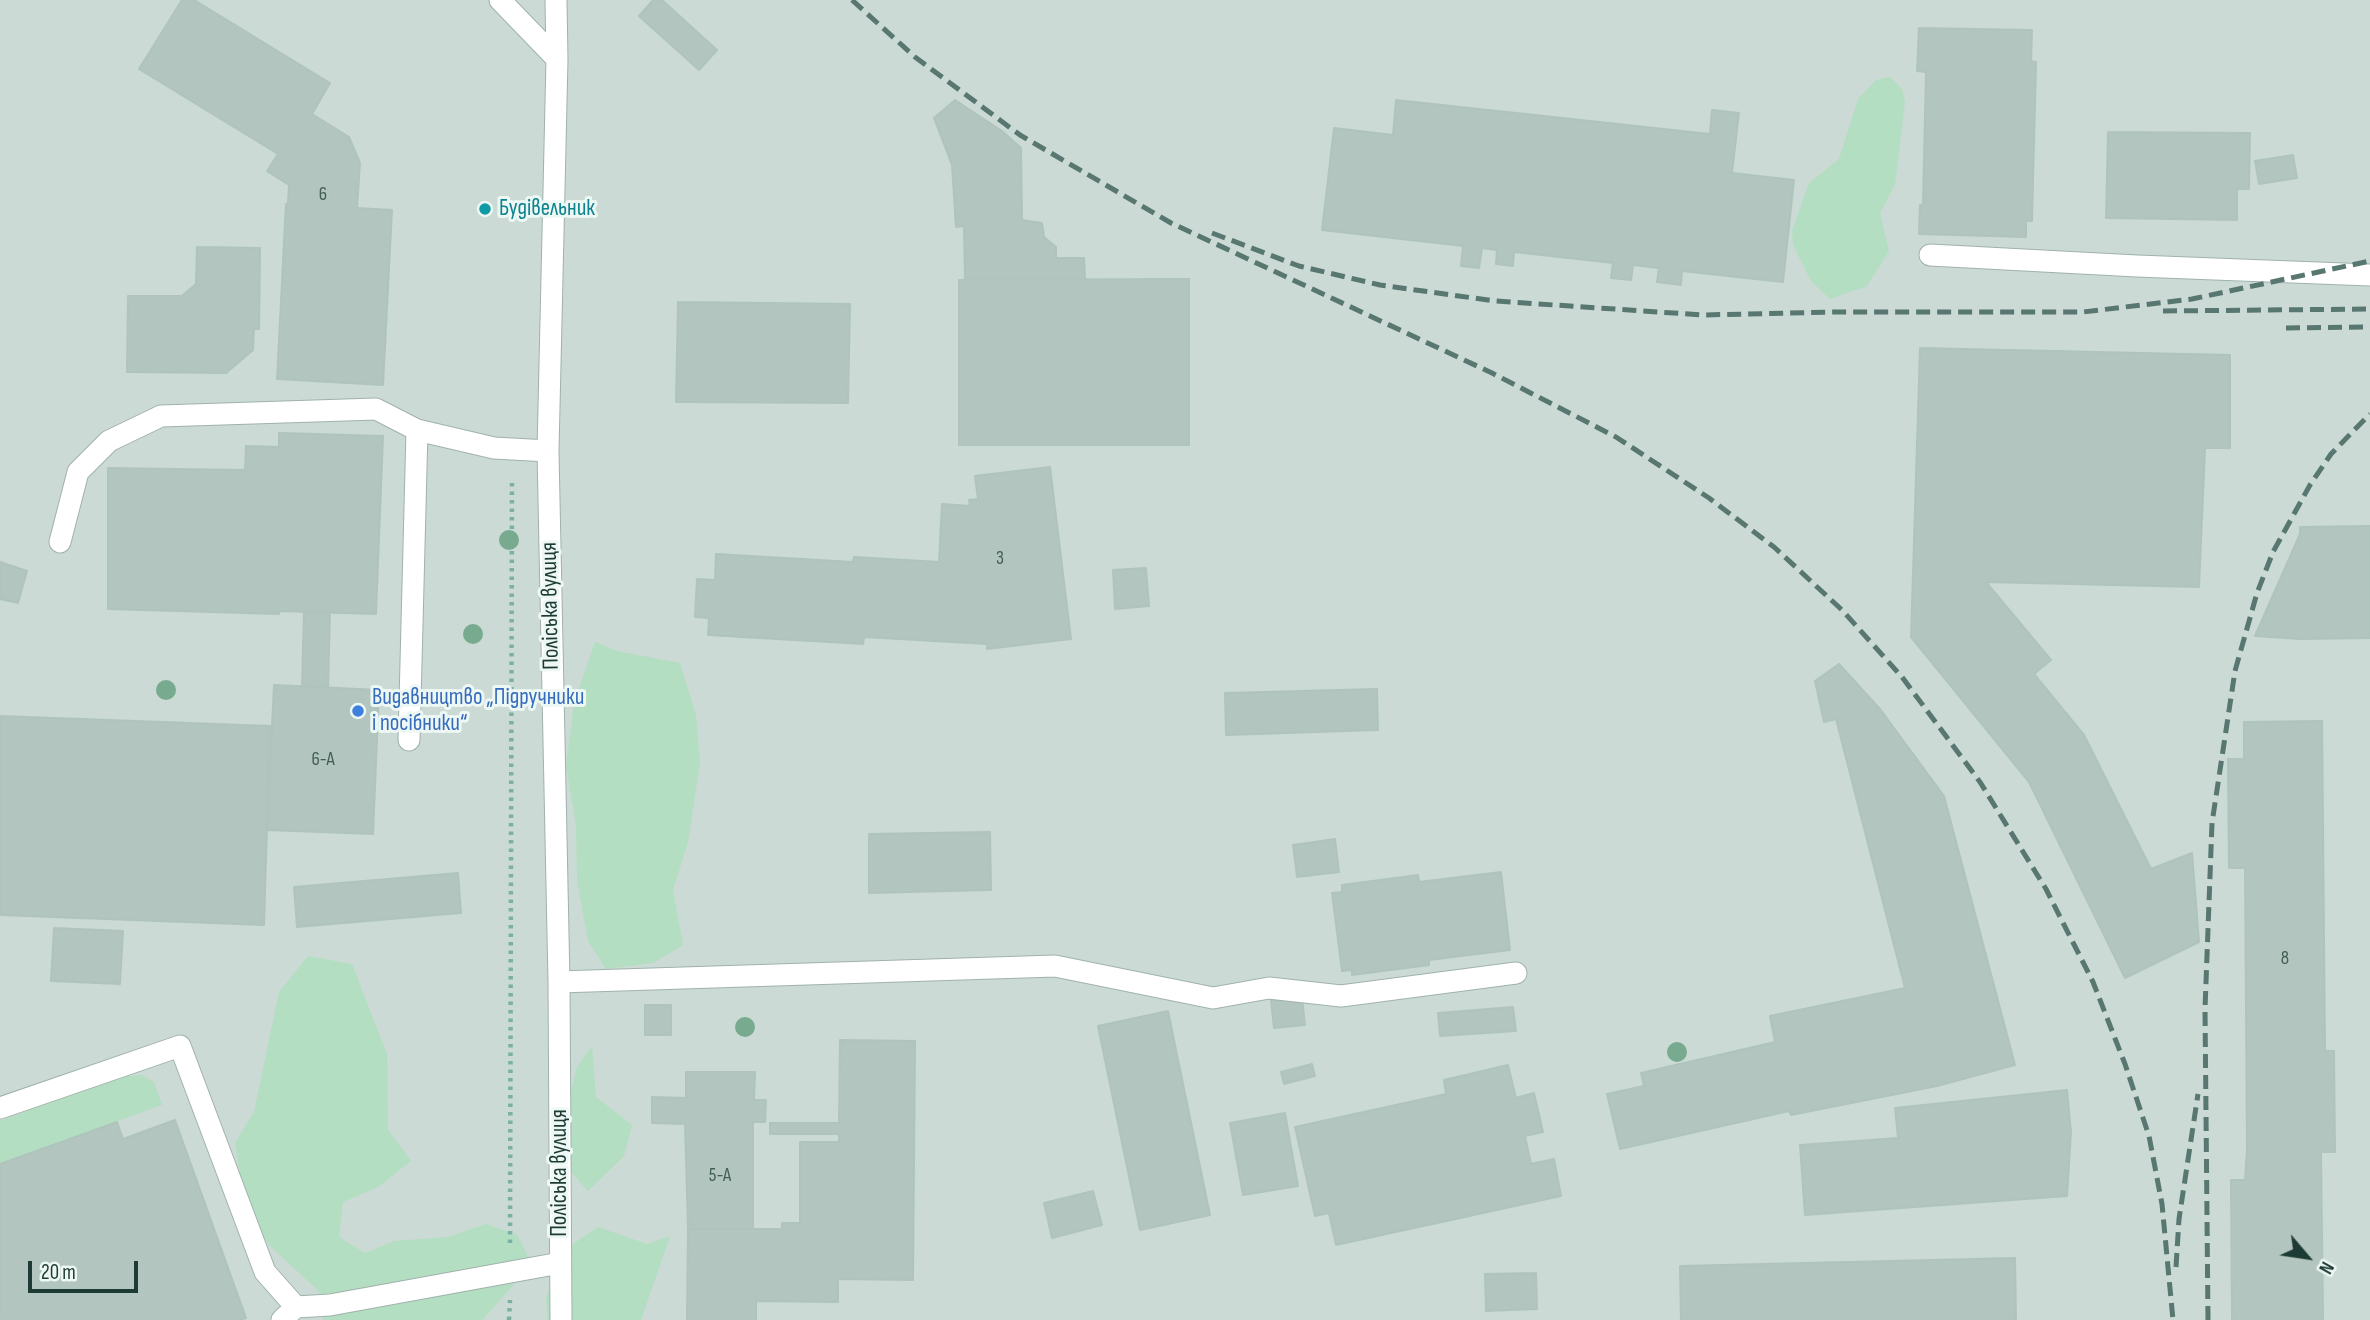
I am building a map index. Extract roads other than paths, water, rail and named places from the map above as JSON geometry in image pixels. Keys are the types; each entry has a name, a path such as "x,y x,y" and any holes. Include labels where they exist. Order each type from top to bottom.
{"street":[{"path":"500,0 557,59"},
{"name":"Поліська вулиця","path":"556,0 548,451 559,982 561,1320"},
{"path":"1930,255 2370,275"},
{"path":"60,542 78,472 109,441 161,416 376,409 417,430 494,448 548,451"},
{"path":"409,740 417,430"},
{"path":"559,982 1055,966 1213,998 1269,988 1341,996 1516,972"},
{"path":"0,1108 180,1046 265,1272 289,1314 560,1263"}],"railway":[{"path":"852,0 915,57 1020,135 1171,223 1492,373 1616,437 1709,498 1774,547 1842,610 1902,677 1980,782 2046,889 2093,982 2149,1136 2162,1204 2173,1320"},
{"path":"1212,233 1299,266 1380,285 1495,301 1703,315 2083,312 2192,299 2370,261"},
{"path":"2163,311 2370,309"},
{"path":"2286,328 2370,327"},
{"path":"2208,1320 2205,1009 2212,823 2235,671 2257,593 2273,552 2310,485 2331,454 2370,414"},
{"path":"2176,1267 2179,1219 2198,1094"}],"place":[{"name":"Будівельник","path":"485,209"},
{"name":"Видавництво „Підручники і посібники“","path":"358,711"}]}
